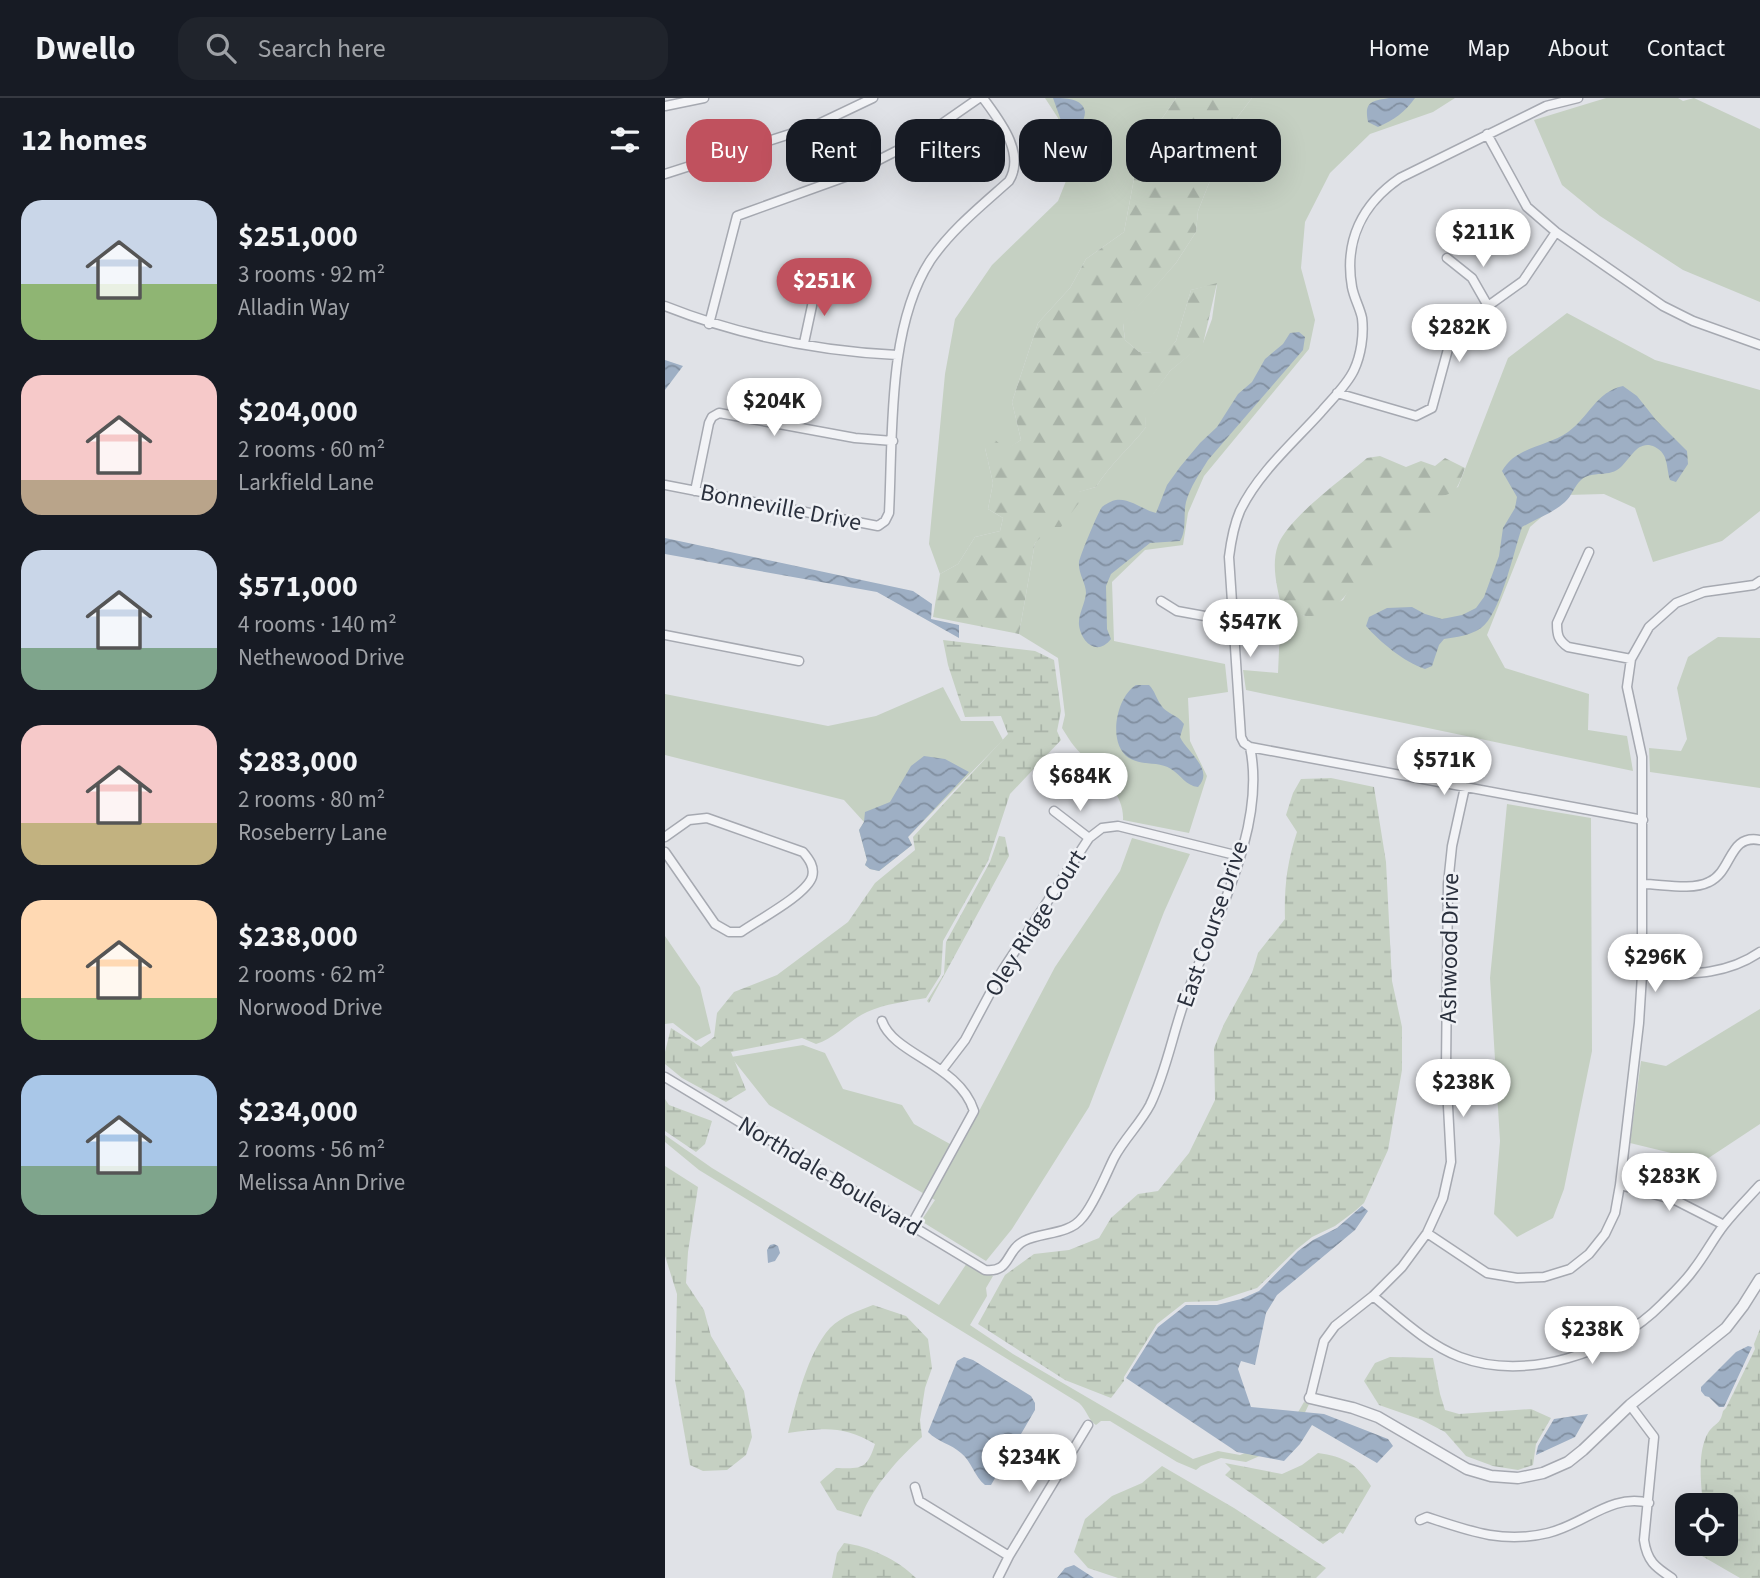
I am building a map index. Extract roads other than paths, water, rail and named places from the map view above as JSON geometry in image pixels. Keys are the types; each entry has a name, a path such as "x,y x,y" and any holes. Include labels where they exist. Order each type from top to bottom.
{"street":[{"path":"665,106 704,98"},
{"path":"665,174 812,128 873,98"},
{"path":"709,324 737,216 845,177 920,139 981,98"},
{"name":"Bonneville Drive","path":"665,485 878,526 885,521 889,513 897,355 908,307 929,262 954,231 1009,181 1015,171 1015,159 1007,136 997,117 981,98"},
{"name":"East Course Drive","path":"995,1271 1003,1267 1023,1241 1070,1227 1082,1219 1120,1146 1148,1109 1158,1087 1187,995 1229,893 1255,793 1255,769 1250,747 1241,737 1229,557 1233,533 1254,487 1337,393 1353,371 1362,342 1361,318 1349,267 1351,245 1357,225 1369,204 1400,178 1546,106 1578,98"},
{"path":"1487,134 1527,207 1556,232 1663,306 1693,321 1760,345"},
{"path":"1337,393 1416,415 1432,408 1451,338 1463,318 1488,306 1523,281 1556,232"},
{"path":"1447,258 1472,278 1488,306"},
{"path":"804,343 816,287"},
{"path":"665,306 709,324 854,353 897,355"},
{"path":"695,491 709,423 712,417 719,413 855,438 893,441"},
{"path":"1589,552 1557,623 1557,635 1561,642 1569,647 1631,659"},
{"path":"1427,1233 1487,1273 1517,1278 1544,1277 1570,1269 1589,1254 1605,1234 1615,1213 1620,1185 1642,975 1642,757 1627,687 1631,659 1649,626 1676,603 1704,592 1760,581"},
{"path":"1161,601 1177,611 1232,621"},
{"path":"665,635 799,661"},
{"path":"1250,747 1643,820"},
{"name":"Ashwood Drive","path":"1310,1398 1324,1340 1335,1325 1373,1296 1402,1267 1427,1233 1443,1198 1451,1162 1446,1069 1448,884 1452,846 1465,787"},
{"path":"1054,811 1089,838"},
{"path":"665,837 689,820 706,818 803,852 811,862 813,875 805,888 741,932 729,932 715,923 665,852"},
{"name":"Oley Ridge Court","path":"942,1070 965,1040 1002,971 1089,838 1102,828 1118,826 1240,856"},
{"path":"1643,884 1706,884 1723,871 1737,844 1750,838 1760,841"},
{"path":"1642,975 1706,974 1744,963 1760,952"},
{"path":"882,1021 891,1036 942,1070 969,1096 974,1111 912,1224"},
{"name":"Northdale Boulevard","path":"665,1077 985,1270 995,1271"},
{"path":"1620,1185 1675,1200 1724,1225"},
{"path":"1373,1296 1421,1336 1461,1357 1504,1366 1538,1365 1576,1357 1620,1336 1659,1307 1692,1272 1724,1225 1760,1185"},
{"path":"1310,1398 1378,1417 1467,1469 1491,1476 1518,1478 1543,1473 1568,1462 1630,1405 1726,1328 1760,1279"},
{"path":"1630,1405 1654,1437 1644,1540 1646,1554 1653,1566 1672,1578"},
{"path":"999,1578 1009,1556 1088,1425"},
{"path":"915,1487 919,1501 1009,1556"},
{"path":"1420,1520 1427,1517 1479,1534 1523,1537 1568,1527 1620,1501 1635,1499 1649,1503"}],"water":[{"path":"1053,98 1077,101 1084,107 1083,119 1060,119"},
{"path":"1389,98 1415,98 1403,111 1384,124 1378,127 1368,122 1368,106"},
{"path":"1299,332 1305,337 1303,350 1208,460 1195,480 1186,502 1180,541 1150,543 1111,574 1106,586 1107,629 1111,639 1100,647 1086,642 1079,625 1086,593 1079,562 1102,507 1121,500 1156,513 1167,485 1200,443 1217,427 1238,394 1252,382 1265,359 1283,344 1290,333"},
{"path":"665,360 683,366 665,390"},
{"path":"1623,386 1637,396 1687,451 1688,464 1676,482 1670,480 1663,453 1649,445 1639,447 1617,470 1590,475 1581,480 1560,506 1522,527 1500,597 1488,621 1472,633 1444,639 1439,645 1432,666 1425,669 1409,662 1366,626 1369,617 1387,608 1412,607 1442,619 1462,615 1476,608 1484,597 1499,556 1503,528 1515,508 1517,497 1502,471 1515,456 1568,432 1599,399"},
{"path":"665,538 913,591 932,604 931,619 959,625 959,638 877,592 665,554"},
{"path":"1136,685 1149,685 1163,708 1184,724 1180,737 1202,768 1202,781 1198,787 1190,785 1175,771 1161,765 1139,762 1122,751 1116,732 1119,710 1129,691"},
{"path":"924,756 945,759 969,772 908,837 912,845 879,871 870,869 865,865 867,860 859,830 864,822 865,812 890,802 911,766"},
{"path":"1362,1206 1368,1211 1355,1230 1277,1295 1266,1313 1255,1365 1241,1361 1238,1369 1251,1407 1324,1414 1388,1439 1393,1446 1377,1463 1312,1425 1300,1444 1284,1461 1237,1452 1126,1378 1158,1327 1186,1305 1217,1305 1259,1291 1298,1251 1337,1228"},
{"path":"774,1244 778,1246 780,1253 775,1261 768,1263 767,1250"},
{"path":"1748,1346 1752,1347 1724,1407 1719,1407 1705,1396 1701,1387 1736,1352"},
{"path":"964,1357 1031,1396 1035,1403 1035,1410 991,1485 985,1485 981,1481 961,1453 928,1432 957,1361"},
{"path":"1588,1414 1575,1437 1536,1455 1538,1446 1554,1419"},
{"path":"1074,1565 1094,1578 1057,1578 1065,1568"}]}
